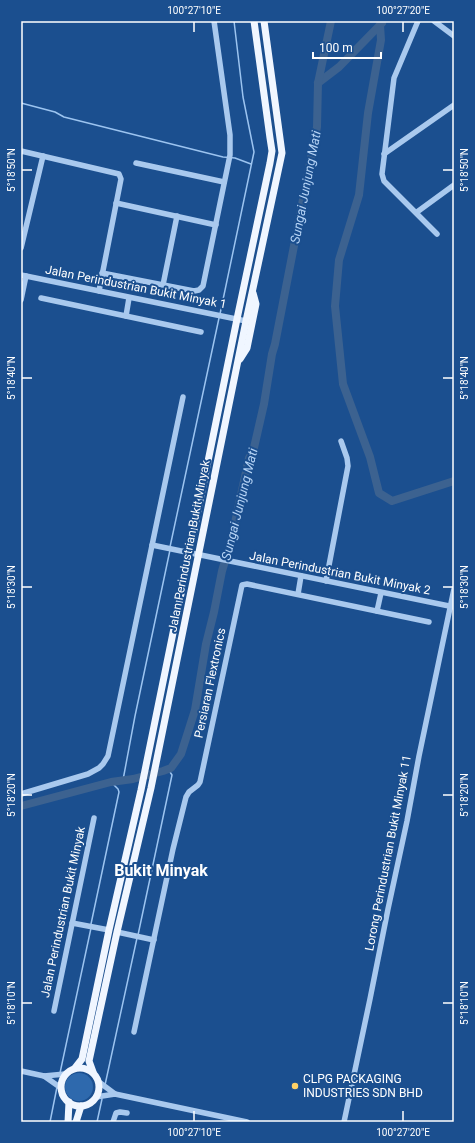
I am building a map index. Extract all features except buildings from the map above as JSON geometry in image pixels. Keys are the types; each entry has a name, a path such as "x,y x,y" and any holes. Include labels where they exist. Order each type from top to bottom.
{"main road":[{"name":"Jalan Perindustrian Bukit Minyak","path":"75,1068 82,1059 109,930 142,790 189,553 270,163 272,151 254,21"},
{"name":"Jalan Perindustrian Bukit Minyak","path":"92,1072 89,1062 117,932 151,788 252,291 282,153 264,21"},
{"path":"238,363 247,348 256,304 252,291"},
{"path":"81,1067 92,1072 103,1085 100,1087 101,1096 88,1104 81,1106 75,1105 64,1098 58,1086 62,1078 61,1075 75,1068 81,1067"},
{"path":"68,1122 69,1102"},
{"path":"76,1122 81,1106"}],"street":[{"path":"102,273 194,291 199,290 203,286 229,157 230,135 214,21"},
{"path":"418,21 394,78 382,174 384,181 438,234"},
{"path":"434,21 454,36"},
{"path":"384,154 454,105"},
{"path":"21,151 119,174 121,179 99,291"},
{"path":"21,248 43,156"},
{"path":"136,163 224,182"},
{"path":"417,212 454,185"},
{"path":"116,203 216,225"},
{"path":"163,285 177,216"},
{"path":"21,300 23,276"},
{"name":"Jalan Perindustrian Bukit Minyak 1","path":"23,276 246,321"},
{"path":"41,298 201,332"},
{"path":"126,316 129,298"},
{"path":"21,794 88,774 99,768 108,756 183,397"},
{"path":"326,581 348,466 342,441"},
{"name":"Jalan Perindustrian Bukit Minyak 2","path":"152,545 452,607"},
{"path":"298,594 301,576"},
{"name":"Persiaran Flextronics","path":"154,940 173,849 186,797 189,792 198,785 244,585 298,594 429,622"},
{"name":"Lorong Perindustrian Bukit Minyak 11","path":"344,1122 452,607 454,589"},
{"path":"377,611 381,593"},
{"name":"Jalan Perindustrian Bukit Minyak","path":"54,1011 94,818"},
{"path":"72,923 109,930"},
{"path":"117,932 154,940 134,1032"},
{"path":"21,1071 44,1076 61,1075"},
{"path":"44,1076 58,1086"},
{"path":"103,1085 115,1094"},
{"path":"101,1096 115,1094 247,1122"},
{"path":"113,1122 116,1113 127,1113"}],"shaded area":[{"path":"79,1073 89,1077 93,1087 89,1097 79,1101 69,1097 65,1087 69,1077"}],"waterway":[{"path":"220,314 254,152 243,97 234,21"},
{"name":"Sungai Junjung Mati","path":"21,806 111,782 133,779 163,771 171,768 181,754 195,710 206,644 222,571 231,541 249,458 253,452 264,404 272,354 317,127 318,83 331,21"},
{"path":"318,83 339,67 382,23"},
{"path":"380,25 381,40 368,113 359,195 339,260 335,306 343,384 370,457 379,493 392,501 454,481"},
{"path":"21,103 55,112 64,117 223,157 235,158 251,164"},
{"path":"170,547 219,318"},
{"path":"123,780 170,550"},
{"path":"138,935 172,775 168,769"},
{"path":"91,924 119,792 111,782"},
{"path":"60,1073 91,928"},
{"path":"105,1085 137,938"},
{"path":"50,1122 57,1087"},
{"path":"97,1122 102,1099"}],"place":[{"name":"CLPG PACKAGING INDUSTRIES SDN BHD","path":"295,1086"}],"district":[{"name":"Bukit Minyak","path":"161,870"}]}
